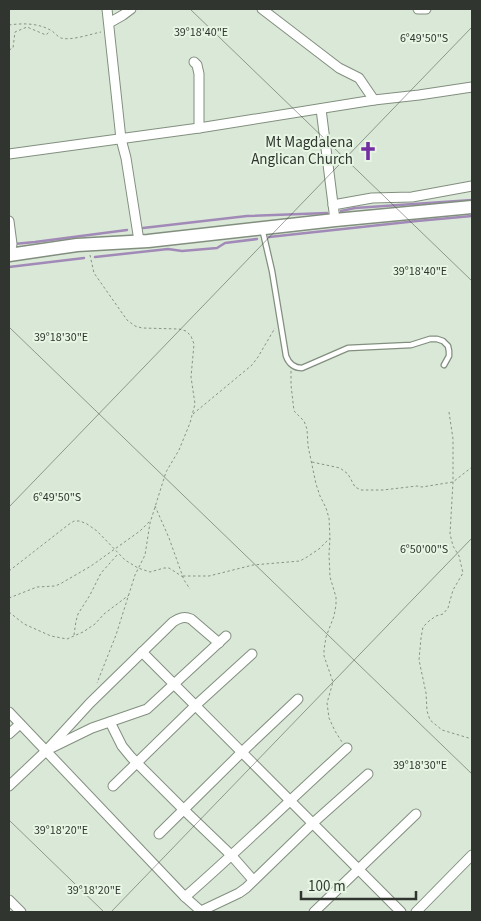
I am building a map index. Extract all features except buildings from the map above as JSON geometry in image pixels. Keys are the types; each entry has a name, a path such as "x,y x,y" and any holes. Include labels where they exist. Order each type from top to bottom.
{"main road":[{"path":"10,255 87,245 472,207"}],"street":[{"path":"107,9 121,139 126,158 139,241"},
{"path":"110,27 131,9"},
{"path":"262,9 339,68 359,78 374,100"},
{"path":"418,9 426,9"},
{"path":"194,62 199,74 199,128"},
{"path":"9,154 472,87"},
{"path":"321,109 334,220"},
{"path":"333,205 372,198 412,197 472,186"},
{"path":"9,221 12,244 10,255"},
{"path":"9,786 173,622 179,618 186,617 198,624 219,643"},
{"path":"46,751 92,728 147,709 226,636"},
{"path":"142,652 401,912"},
{"path":"113,786 196,705 252,654"},
{"path":"160,834 298,699"},
{"path":"9,712 185,897 202,912 239,893 368,774"},
{"path":"110,722 122,746 254,880"},
{"path":"9,734 20,724"},
{"path":"185,897 232,856 347,748"},
{"path":"314,912 416,814"},
{"path":"416,912 472,856"},
{"path":"9,900 21,912"}],"lane":[{"path":"262,228 272,271 286,356 291,365 302,368 348,348 412,345 430,339 443,341 448,346 448,356 444,365"}],"path":[{"path":"9,25 27,23 51,30 60,38 68,39 110,27"},
{"path":"9,50 13,48 15,32 27,27 46,34 51,30"},
{"path":"87,245 94,273 131,324 142,328 179,329 191,336 194,344 191,377 195,404 192,415 179,450 166,472 151,520 145,555 138,568 96,686"},
{"path":"192,415 252,365 280,318"},
{"path":"291,365 292,404 294,411 304,421 307,430 308,446 316,484 329,518 330,577 336,597 336,605 324,650 324,656 333,682 327,703 329,718 335,732 347,748"},
{"path":"449,412 453,439 450,534 453,546 459,556 463,573 453,590 448,608 443,614 436,616 424,627 420,638 419,660 430,720 442,730 472,739"},
{"path":"311,462 340,468 348,474 356,487 361,490 422,487 453,482 472,467"},
{"path":"155,505 190,589"},
{"path":"9,598 38,587 60,584 90,566 151,520"},
{"path":"9,571 74,521 80,521 97,531 128,563 138,568 150,572 169,568 183,576 197,577 209,576 253,565 300,561 330,538"},
{"path":"74,636 78,614 101,573 118,553"},
{"path":"9,612 24,624 51,636 66,639 95,624 104,614 128,595"}],"waterway":[{"path":"341,211 355,208 472,200"},
{"path":"143,228 247,216 327,213"},
{"path":"269,237 472,216"},
{"path":"14,244 127,230"},
{"path":"95,257 168,249 182,251 217,248 225,243 257,239"},
{"path":"9,267 84,258"}],"place":[{"name":"Mt Magdalena Anglican Church","path":"368,151"}]}
